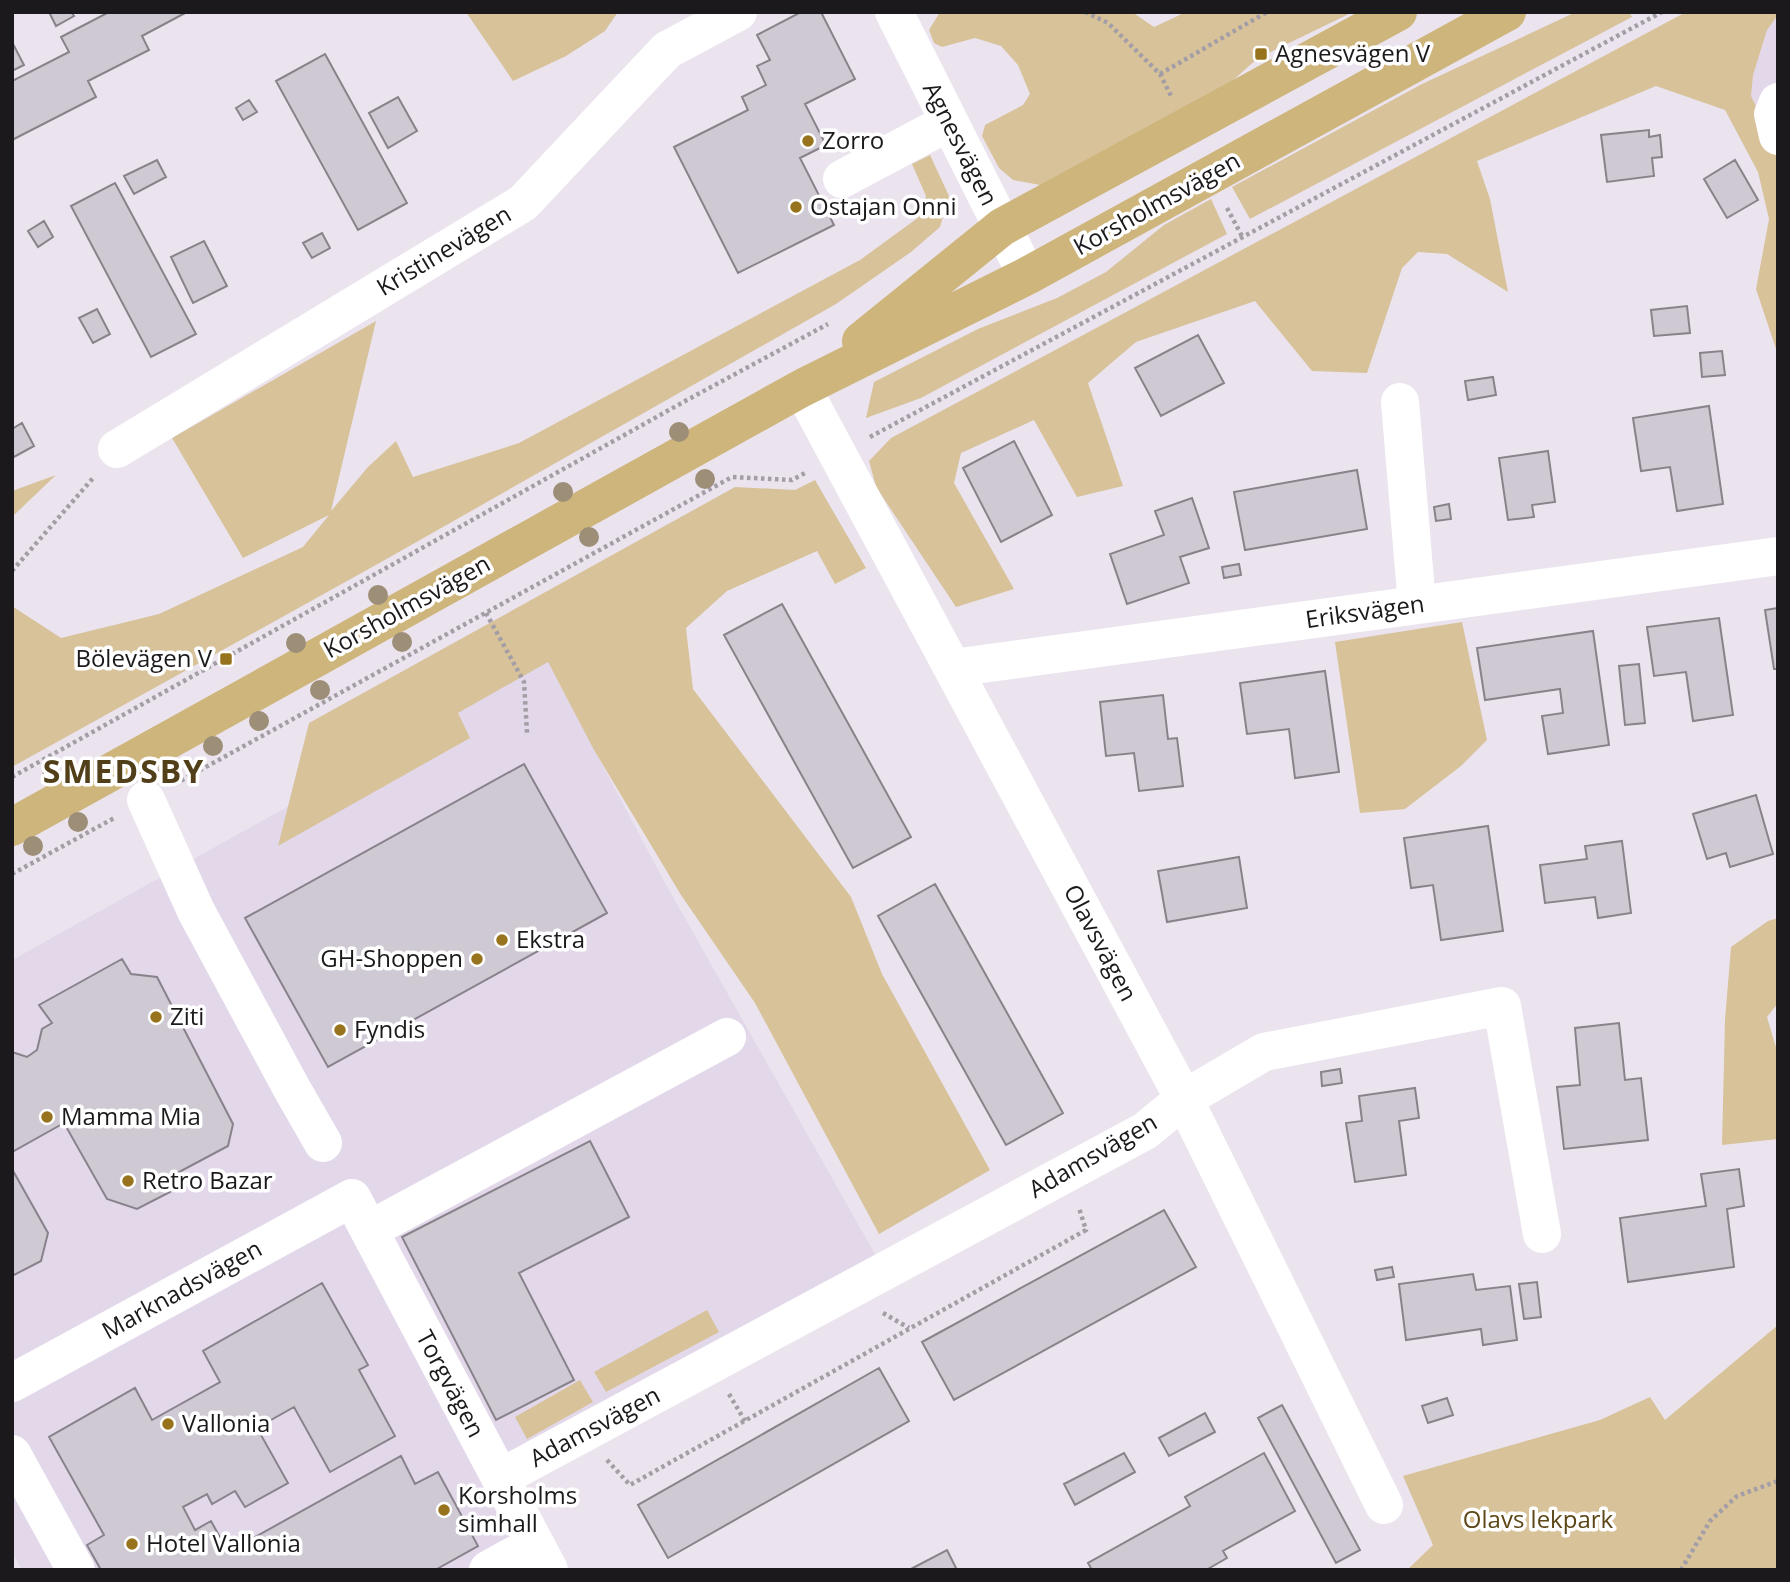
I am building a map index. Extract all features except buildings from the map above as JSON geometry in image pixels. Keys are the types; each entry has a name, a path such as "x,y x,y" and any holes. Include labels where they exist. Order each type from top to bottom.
{"main road":[{"name":"Korsholmsvägen","path":"802,388 1002,227 1398,12"},
{"name":"Korsholmsvägen","path":"12,827 802,388 1027,276 1507,12"}],"street":[{"name":"Kristinevägen","path":"117,449 523,203 667,50 738,12"},
{"name":"Agnesvägen","path":"894,12 1027,276"},
{"path":"1778,102 1773,114 1778,136"},
{"path":"842,178 949,122"},
{"name":"Olavsvägen","path":"802,388 1184,1099 1384,1505"},
{"path":"1400,402 1417,605"},
{"name":"Eriksvägen","path":"953,668 1778,556"},
{"path":"146,800 196,911 323,1143"},
{"name":"Adamsvägen","path":"500,1478 1145,1131 1184,1099 1264,1052 1502,1006 1542,1234"},
{"name":"Marknadsvägen","path":"12,1383 727,1037"},
{"name":"Torgvägen","path":"361,1214 542,1557"},
{"path":"20,1469 76,1570"},
{"path":"488,1570 542,1557"}],"path":[{"path":"1085,12 1108,23 1160,75 1174,103"},
{"path":"1160,75 1267,12"},
{"path":"1223,198 1243,238"},
{"path":"12,777 652,419 832,322"},
{"path":"12,571 117,449"},
{"path":"486,613 524,682 527,733"},
{"path":"582,1434 630,1485 1086,1230 1065,1174"},
{"path":"1681,1570 1710,1521 1737,1496 1778,1482"}],"shaded area":[{"path":"1712,12 1778,12 1778,180"},
{"path":"548,662 664,881 879,1261 488,1478 521,1539 465,1570 22,1570 12,1552 12,960"}],"green space":[{"path":"466,12 618,12 605,31 566,56 513,81"},
{"path":"940,12 1132,12 1154,27 1186,12 1353,12 1258,58 1222,90 1040,185 1013,180 999,168 982,136 985,125 1023,105 1030,94 1018,65 1001,46 975,38 942,47 934,43 929,30"},
{"path":"1576,12 1629,12 1632,17 1250,219 1232,187 1422,84"},
{"path":"1686,12 1778,12 1767,30 1753,75 1751,96 1778,152 1778,355 1756,289 1769,219 1758,172 1725,110 1656,86 1477,161 1490,199 1508,292 1447,254 1418,252 1402,268 1367,373 1312,371 1255,301 1136,342 1088,383 1123,486 1077,497 1034,420 961,453 954,483 1014,589 956,607 876,487 869,461 891,438"},
{"path":"930,155 949,196 940,227 911,252 836,304 383,561 12,767 12,606 61,638 159,614 303,547 329,515 243,558 172,438 376,321 331,511 368,467 396,441 413,477 519,443 860,260 919,217 926,196 912,164"},
{"path":"1211,199 1227,234 921,398 866,418 874,382 978,329 1057,298 1106,272 1164,225"},
{"path":"56,475 12,517 12,491"},
{"path":"815,480 866,568 835,584 817,551 727,591 686,628 693,689 851,897 882,974 990,1170 879,1234 755,1003 681,895 594,750 548,662 458,713 470,738 278,846 309,723 735,487 795,490"},
{"path":"1462,622 1487,740 1461,766 1405,809 1360,813 1335,642"},
{"path":"1778,918 1778,1003 1767,1017 1778,1054 1778,1139 1722,1145 1725,1020 1731,947 1768,921"},
{"path":"707,1310 719,1332 606,1392 594,1372"},
{"name":"Olavs lekpark","path":"1778,1325 1778,1570 1407,1570 1433,1545 1403,1476 1600,1420 1650,1397 1665,1420"},
{"path":"580,1380 593,1402 527,1439 515,1417"}],"place":[{"name":"Agnesvägen V","path":"1261,54"},
{"name":"Zorro","path":"808,141"},
{"name":"Ostajan Onni","path":"796,207"},
{"name":"Bölevägen V","path":"226,659"},
{"name":"Ekstra","path":"502,940"},
{"name":"GH-Shoppen","path":"477,959"},
{"name":"Ziti","path":"156,1017"},
{"name":"Fyndis","path":"340,1030"},
{"name":"Mamma Mia","path":"47,1117"},
{"name":"Retro Bazar","path":"128,1181"},
{"name":"Vallonia","path":"168,1424"},
{"name":"Korsholms simhall","path":"444,1510"},
{"name":"Hotel Vallonia","path":"132,1544"}],"district":[{"name":"SMEDSBY","path":"124,772"}]}
